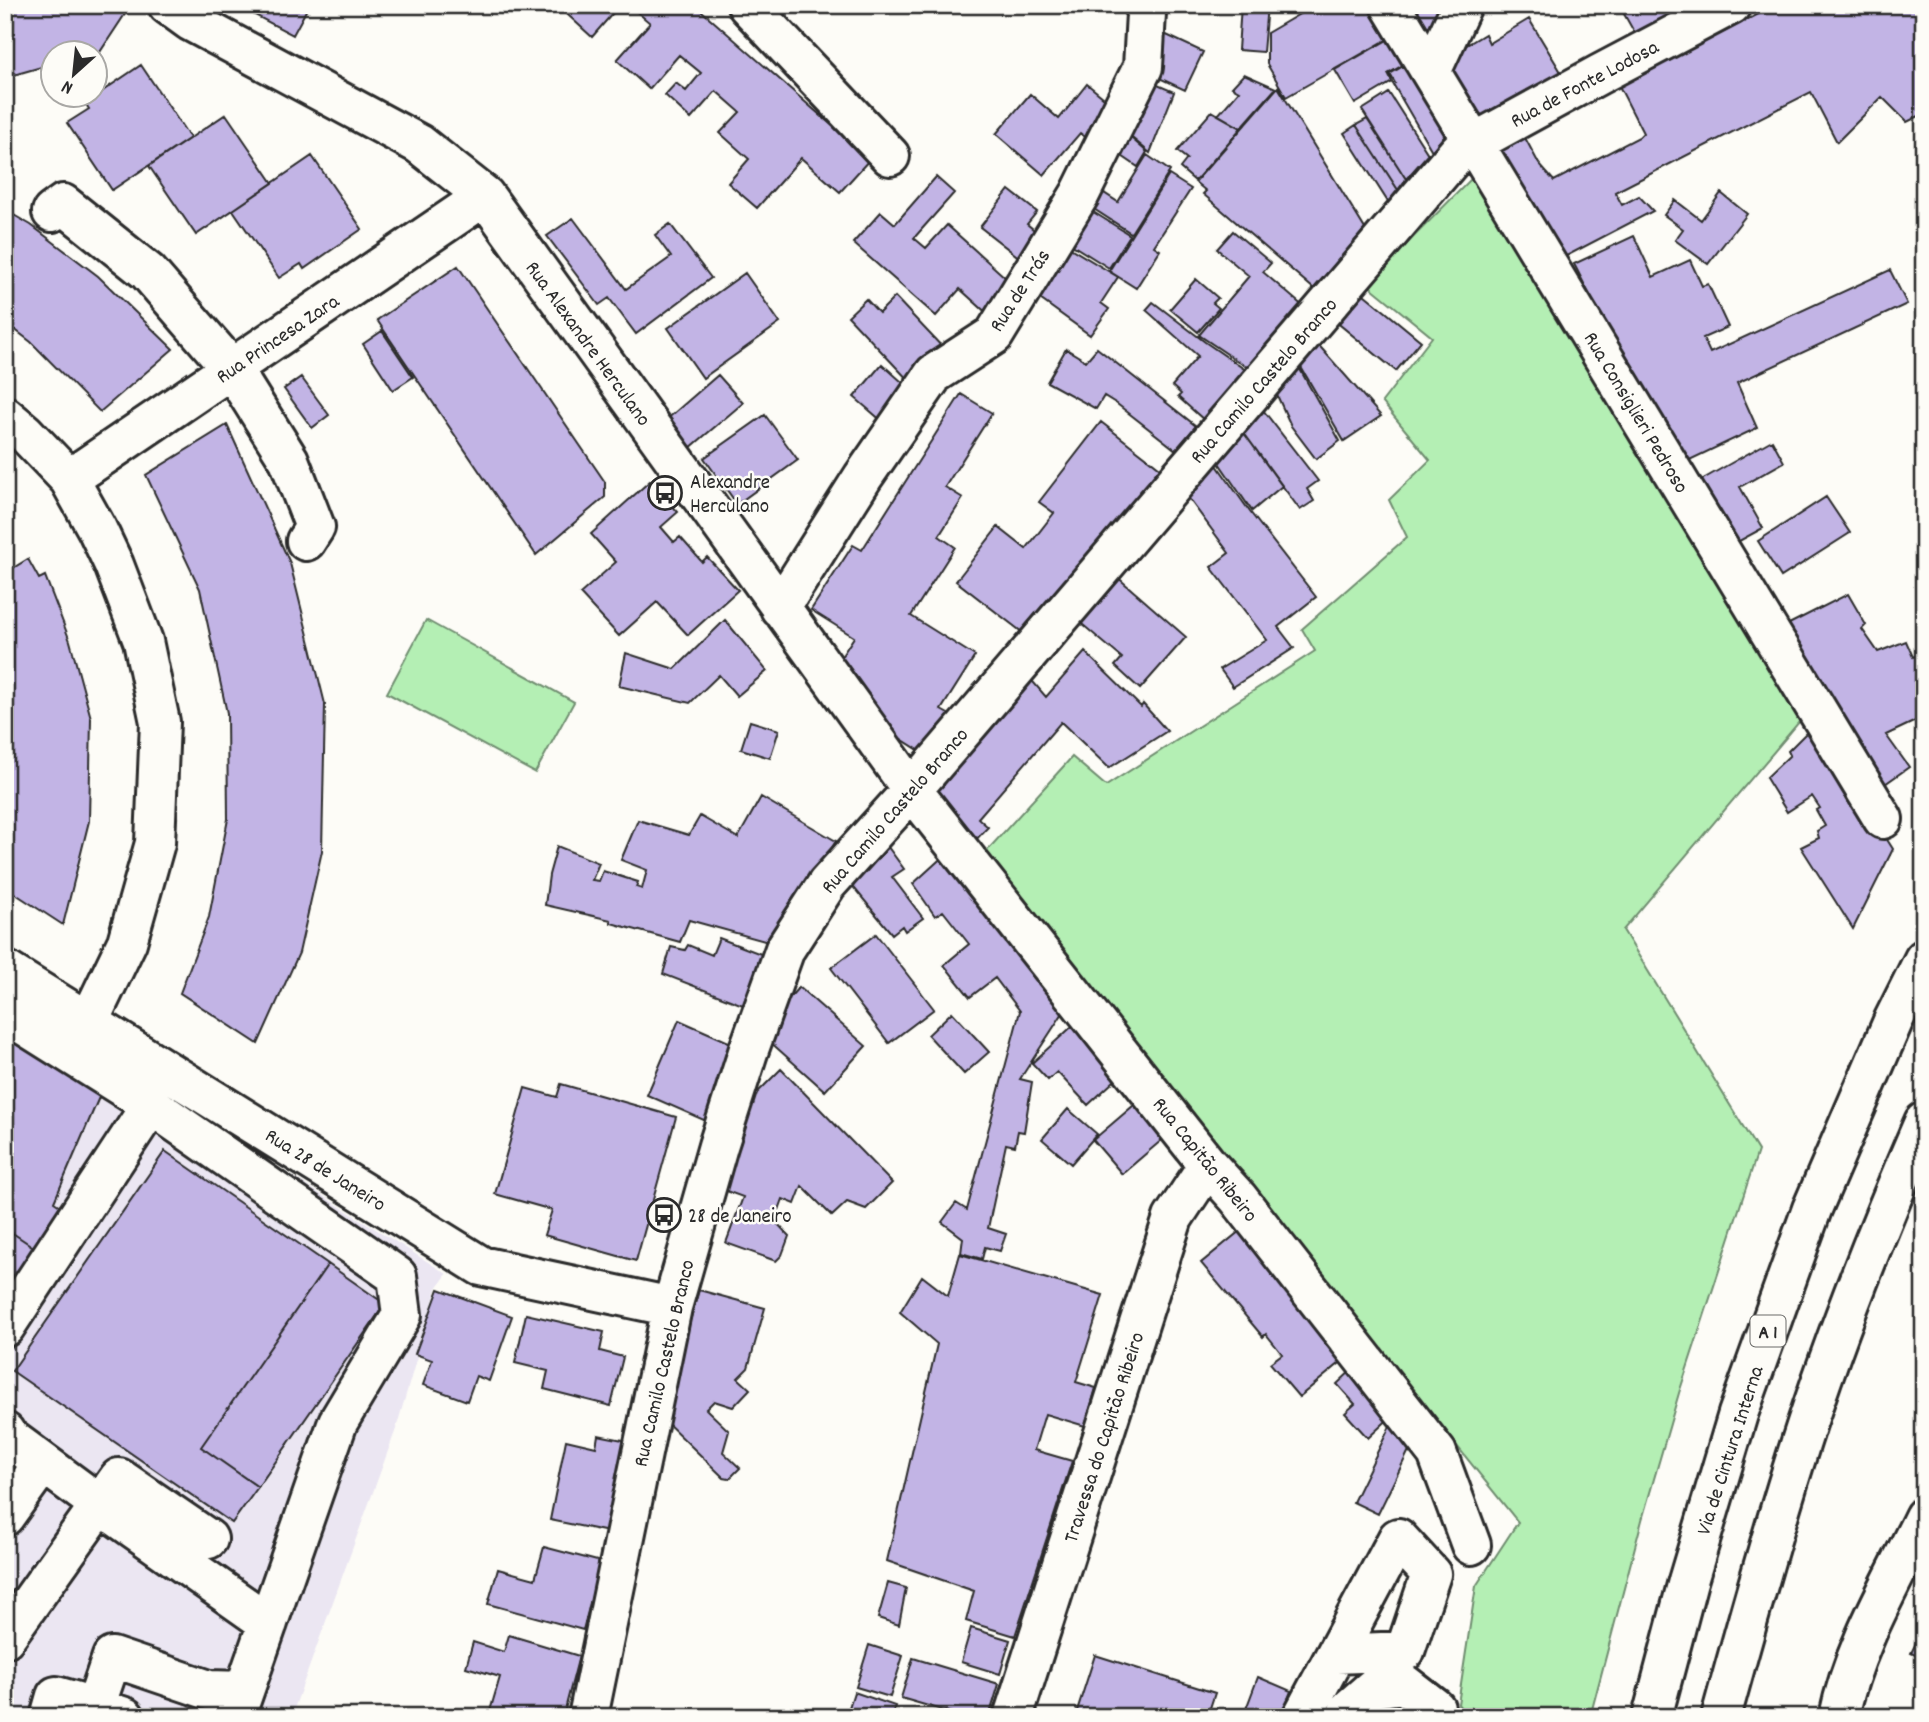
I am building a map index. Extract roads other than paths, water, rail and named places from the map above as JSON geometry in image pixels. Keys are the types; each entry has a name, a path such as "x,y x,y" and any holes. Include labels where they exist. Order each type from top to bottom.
{"main road":[{"name":"Rua Alexandre Herculano","path":"168,5 190,21 419,144 485,196 912,790"},
{"path":"747,5 890,156"},
{"name":"Rua de Trás","path":"780,608 863,477 934,374 994,335 1080,194 1143,67 1146,13 1143,5"},
{"name":"Rua Consiglieri Pedroso","path":"1390,5 1883,819"},
{"path":"1431,72 1462,5"},
{"name":"Rua de Fonte Lodosa","path":"1475,143 1731,5"},
{"name":"Rua Camilo Castelo Branco","path":"588,1717 672,1307 718,1146 785,949 827,884 912,790 1459,151 1475,143"},
{"name":"Rua Princesa Zara","path":"69,479 485,196"},
{"path":"52,212 63,204 148,272 232,369 289,460 316,527 306,541"},
{"path":"5,416 69,479 97,529 143,641 160,722 155,843 127,942 89,1021"},
{"name":"Rua Capitão Ribeiro","path":"912,790 1208,1165 1238,1198 1437,1453 1471,1545"},
{"name":"Via de Cintura Interna","path":"1652,1717 1688,1581 1747,1388 1812,1209 1894,1019 1924,959"},
{"name":"Rua 28 de Janeiro","path":"5,970 481,1266 672,1307"},
{"path":"5,1013 150,1105 397,1276 402,1315 338,1422 239,1704 209,1690 112,1657 110,1712 56,1696 50,1717"},
{"path":"5,1327 150,1105"},
{"path":"1721,1717 1801,1443 1860,1277 1924,1122"},
{"name":"Travessa do Capitão Ribeiro","path":"1013,1717 1173,1218 1208,1165"},
{"path":"5,1432 99,1504 268,1623"},
{"path":"5,1516 43,1462"},
{"path":"5,1639 119,1478 208,1539"},
{"path":"1839,1717 1858,1654 1924,1517"},
{"path":"1303,1717 1336,1654"},
{"path":"1346,1717 1349,1709 1373,1688 1404,1684 1437,1714"}],"place":[{"name":"Alexandre Herculano","path":"665,493"},
{"name":"28 de Janeiro","path":"664,1215"}]}
